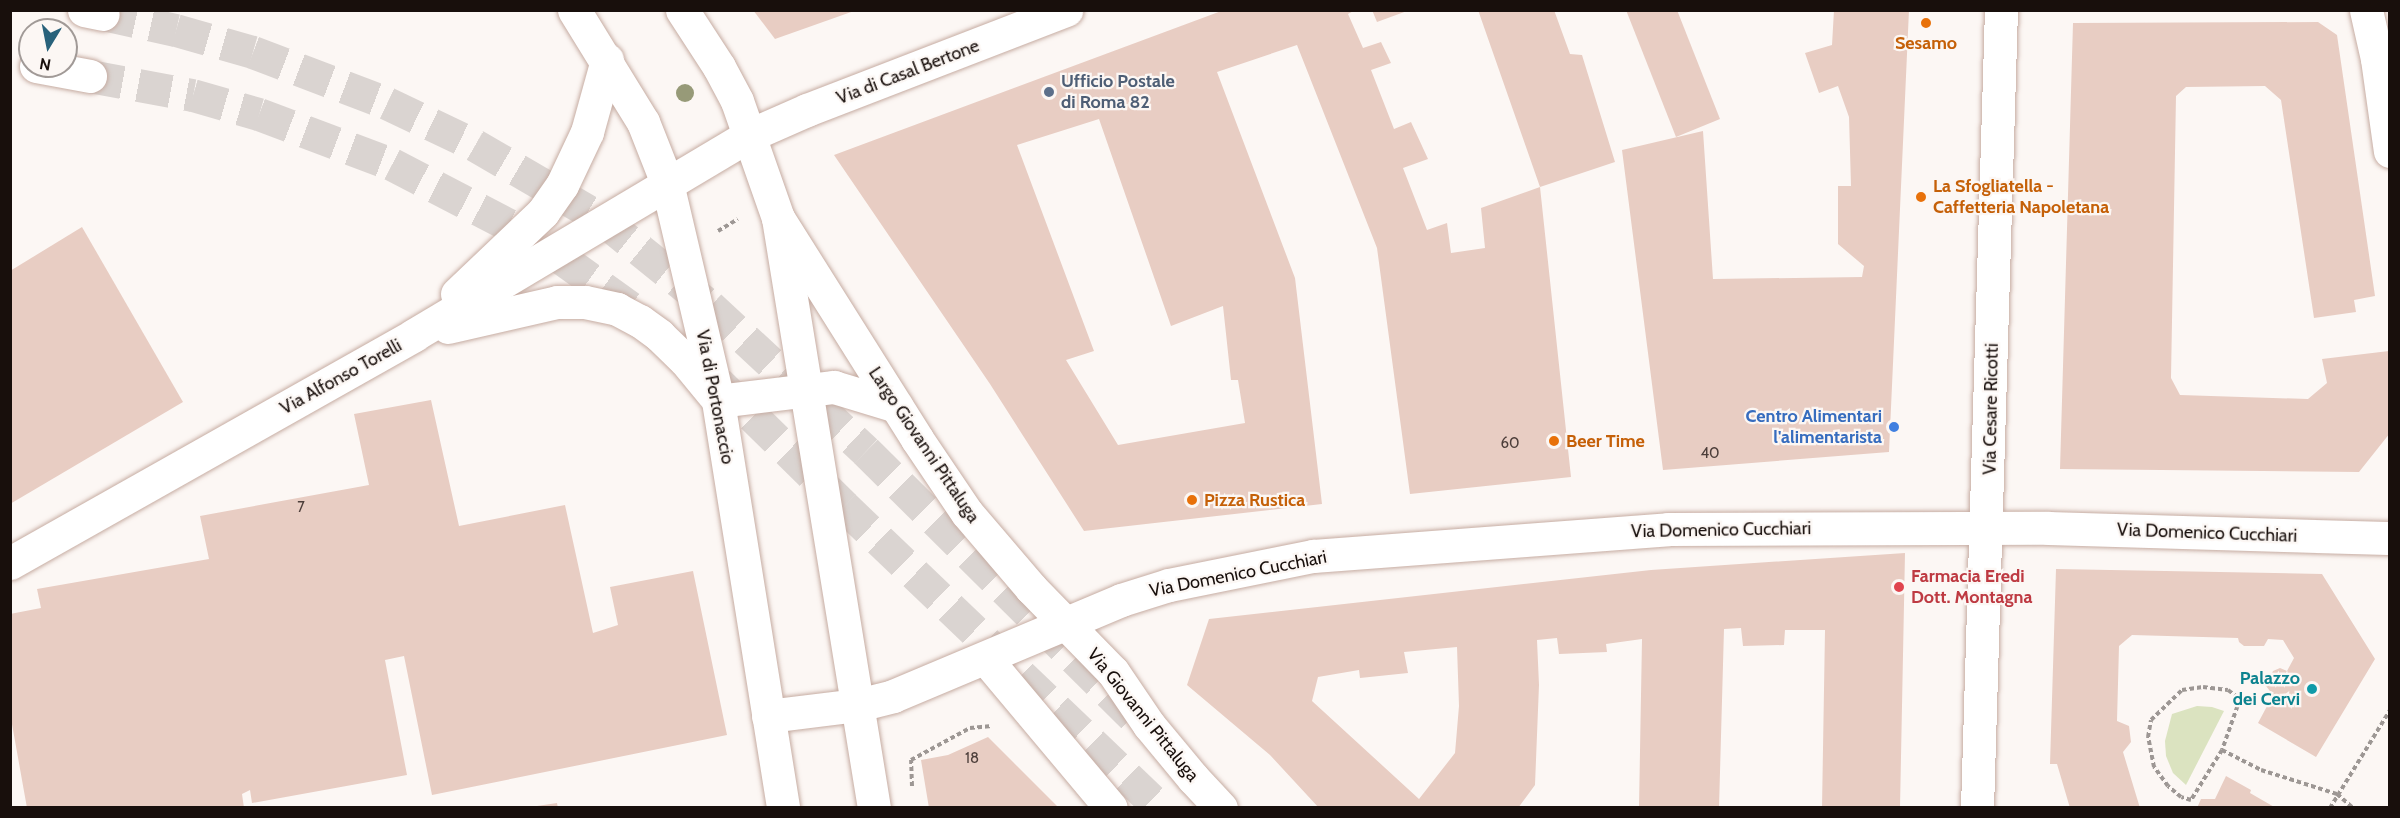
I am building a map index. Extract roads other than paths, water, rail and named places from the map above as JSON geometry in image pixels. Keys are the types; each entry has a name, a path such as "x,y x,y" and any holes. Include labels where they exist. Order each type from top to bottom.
{"main road":[{"name":"Via di Portonaccio","path":"574,10 607,60 643,122 667,183 718,401 783,807"},
{"path":"682,10 729,84 750,135 778,219 874,807"},
{"name":"Via di Casal Bertone","path":"667,183 750,135 1066,10"},
{"name":"Via Cesare Ricotti","path":"1977,807 1988,528 2001,10"},
{"path":"2366,10 2377,59 2390,151"},
{"path":"414,335 553,199 580,148 607,60"},
{"path":"78,74 90,76"},
{"name":"Via Alfonso Torelli","path":"13,564 414,335 667,183"},
{"name":"Largo Giovanni Pittaluga","path":"778,219 896,406 967,513 1031,588 1064,621"},
{"path":"414,335 539,306 585,302 617,309 640,321 685,360 718,401 834,387 896,406"},
{"name":"Via Domenico Cucchiari","path":"1064,621 1169,585 1313,556 1668,529 1988,528 2389,534"},
{"path":"768,716 858,705 920,687 986,659 1064,621"},
{"name":"Via Giovanni Pittaluga","path":"1064,621 1113,672 1149,725 1193,778 1221,807"},
{"path":"986,659 1112,807"}],"tunnel":[{"path":"103,14 176,30 253,52 387,103 475,145 602,219 710,306 866,451 1134,717"},
{"path":"90,76 193,95 259,114 392,164 511,226 563,259 641,315"},
{"path":"718,382 844,506 1160,808"}],"place":[{"name":"Sesamo","path":"1926,23"},
{"name":"Ufficio Postale di Roma 82","path":"1049,92"},
{"name":"La Sfogliatella - Caffetteria Napoletana","path":"1921,197"},
{"name":"Centro Alimentari l'alimentarista","path":"1894,427"},
{"name":"Beer Time","path":"1554,441"},
{"name":"Pizza Rustica","path":"1192,500"},
{"name":"Farmacia Eredi Dott. Montagna","path":"1899,587"},
{"name":"Palazzo dei Cervi","path":"2312,689"}]}
